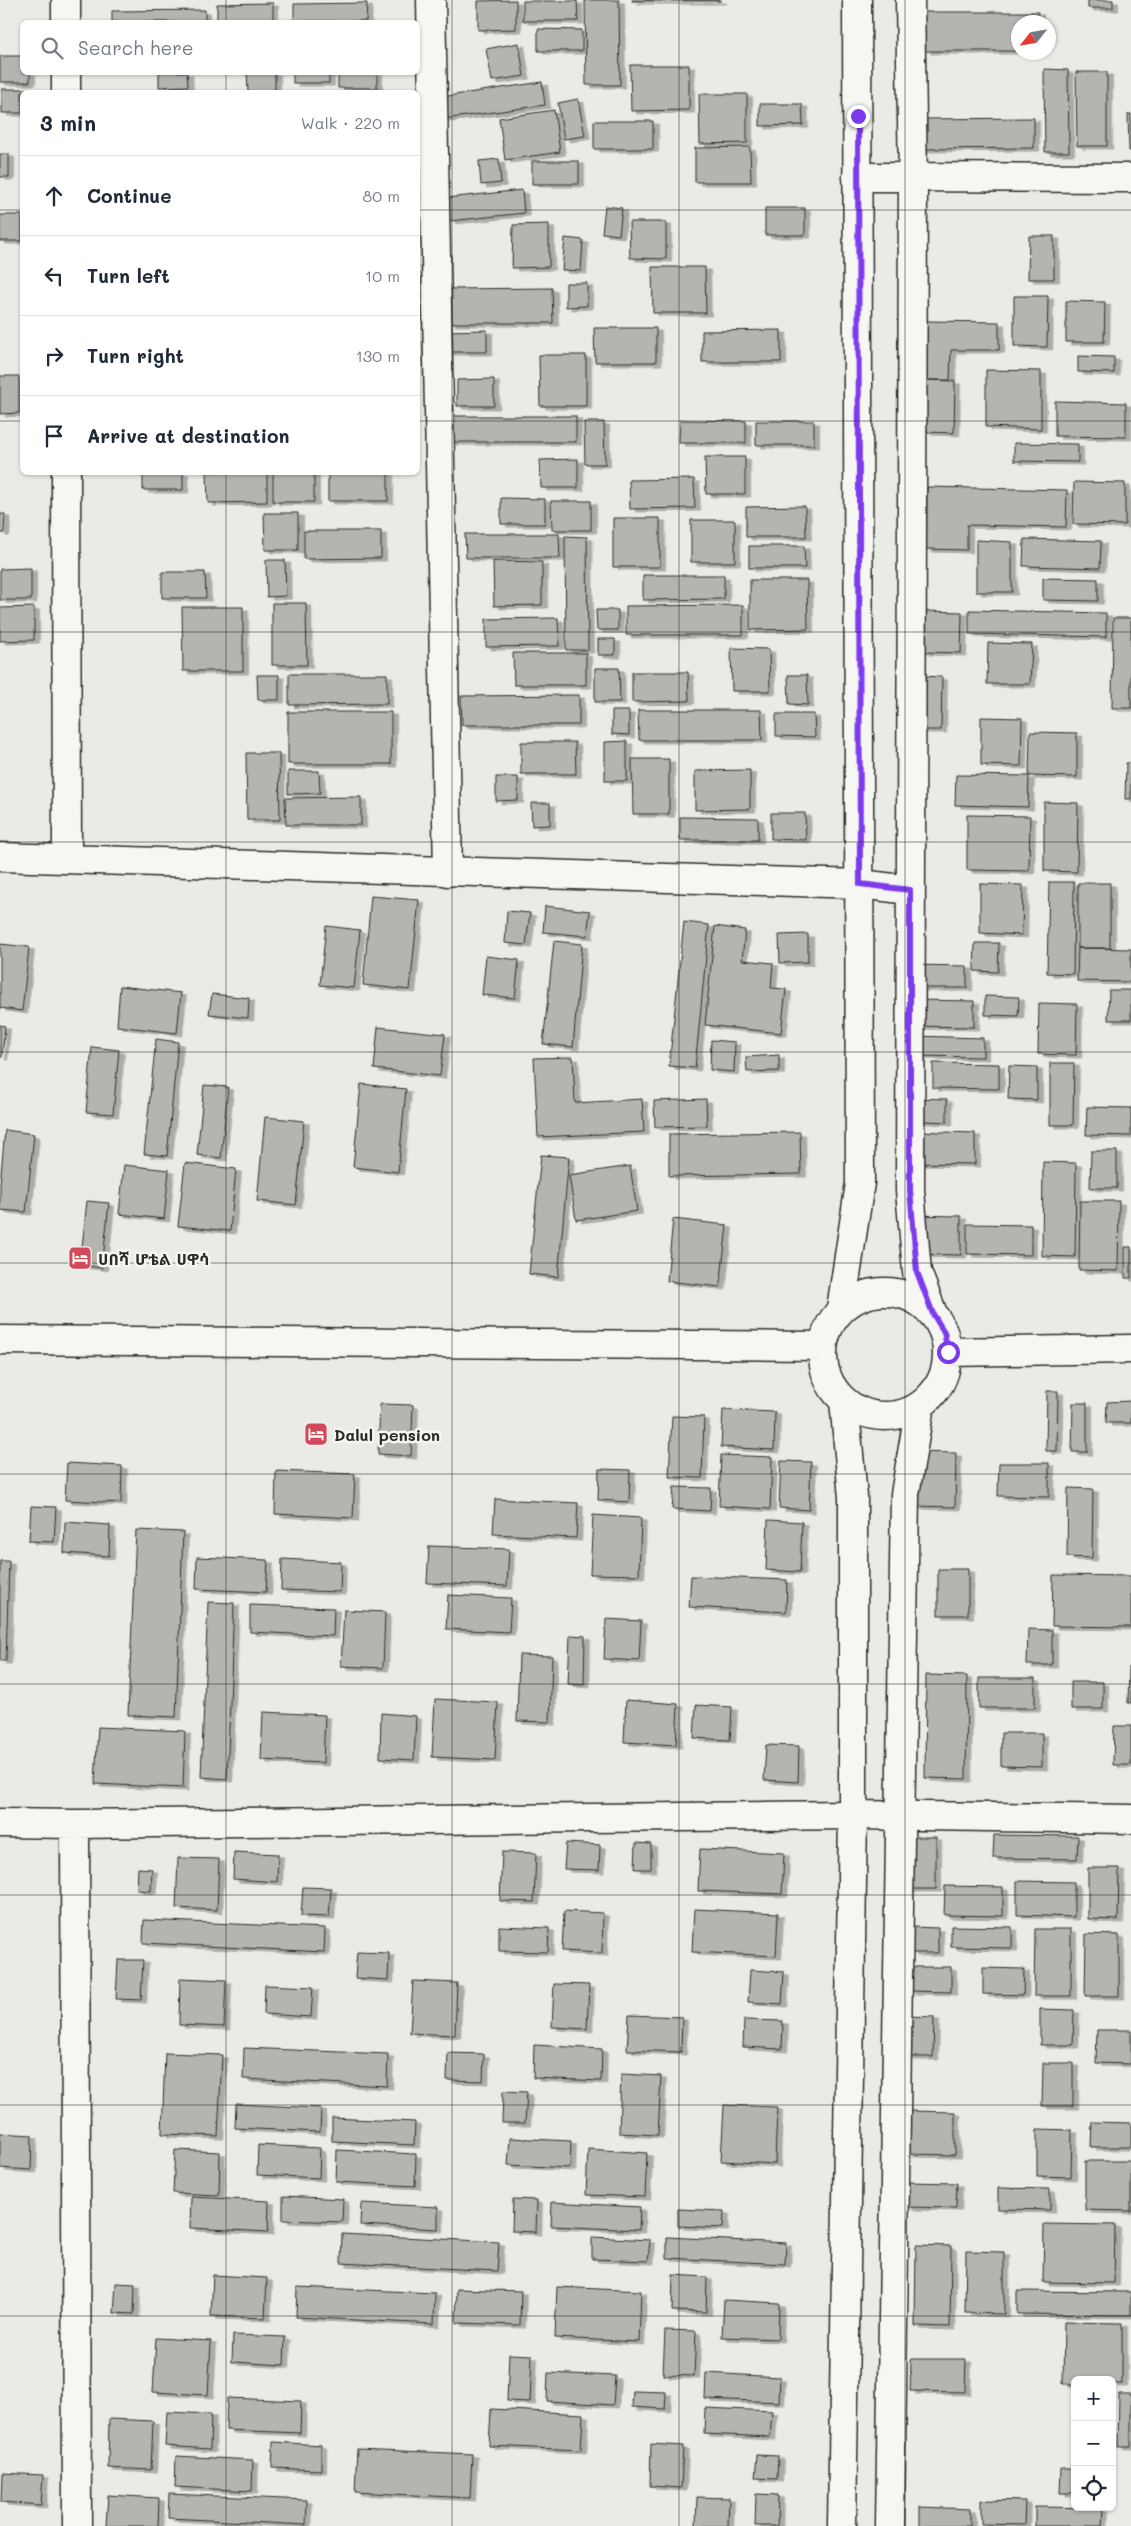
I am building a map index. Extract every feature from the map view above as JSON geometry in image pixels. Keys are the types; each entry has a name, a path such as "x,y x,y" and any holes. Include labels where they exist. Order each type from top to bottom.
{"street":[{"path":"66,0 66,20"},
{"path":"431,0 448,872"},
{"path":"841,1309 860,1183 857,0"},
{"path":"910,0 913,179 910,1190 917,1272 933,1314 944,1332 948,1352 945,1373 935,1391 920,1406 902,1414 882,1416 862,1412 844,1401 831,1386 824,1366 823,1346 829,1326 841,1309 858,1297 871,1293 898,1293 917,1300 933,1314"},
{"path":"66,75 66,90"},
{"path":"858,177 913,179 1131,178"},
{"path":"66,475 67,858"},
{"path":"0,857 860,884 910,890"},
{"path":"0,1340 823,1346"},
{"path":"948,1352 1131,1349"},
{"path":"842,2526 853,1816 853,1497 844,1401"},
{"path":"890,2526 905,1494 920,1406"},
{"path":"0,1823 75,1824 853,1816 1131,1819"},
{"path":"75,1824 77,2526"}],"building":[{"path":"516,0 516,29 478,30 478,1"},
{"path":"585,0 619,0 620,85 586,85"},
{"path":"721,0 721,1 632,1"},
{"path":"1088,0 1113,0 1113,8 1088,8"},
{"path":"523,1 577,1 578,21 523,21"},
{"path":"273,3 273,20 217,20 217,4"},
{"path":"367,3 366,20 294,20 294,4"},
{"path":"205,10 205,20 112,20 112,11"},
{"path":"924,12 1038,12 1038,15 1011,15 1011,51 925,51"},
{"path":"538,29 582,30 582,51 538,51"},
{"path":"519,43 524,76 492,81 486,49"},
{"path":"0,56 20,56 20,75 30,75 30,82 0,82"},
{"path":"630,65 689,65 689,110 631,111"},
{"path":"1044,69 1068,70 1069,152 1045,152"},
{"path":"1076,72 1107,72 1107,146 1077,146"},
{"path":"159,75 187,75 188,86 159,87"},
{"path":"247,75 275,75 275,90 248,90"},
{"path":"293,75 329,75 329,83 293,83"},
{"path":"338,75 377,75 377,88 338,88"},
{"path":"542,82 545,105 444,119 441,97"},
{"path":"2,89 33,89 20,90 20,113 2,113"},
{"path":"699,94 747,94 747,143 700,144"},
{"path":"578,99 585,136 564,139 558,103"},
{"path":"760,104 802,104 803,125 760,126"},
{"path":"554,110 560,152 505,160 499,118"},
{"path":"1128,114 1131,114 1131,151 1129,151"},
{"path":"1034,118 1034,148 922,149 922,119"},
{"path":"594,121 653,121 653,149 594,149"},
{"path":"750,147 751,182 695,182 695,148"},
{"path":"0,154 9,154 9,177 0,177"},
{"path":"499,159 501,183 481,185 479,161"},
{"path":"532,161 579,161 579,184 532,184"},
{"path":"522,190 524,213 450,221 447,198"},
{"path":"605,206 622,208 619,235 602,233"},
{"path":"765,208 805,208 805,235 765,235"},
{"path":"0,215 20,215 20,241 0,241"},
{"path":"629,222 666,222 666,259 630,258"},
{"path":"549,224 549,267 512,268 513,225"},
{"path":"1029,236 1054,236 1054,279 1028,279"},
{"path":"565,238 583,240 581,271 562,270"},
{"path":"652,267 705,267 706,313 653,313"},
{"path":"566,283 587,283 587,306 566,307"},
{"path":"552,288 553,323 450,323 449,289"},
{"path":"1014,296 1048,296 1047,347 1014,346"},
{"path":"1066,301 1105,302 1104,342 1066,342"},
{"path":"927,321 999,322 999,350 951,350 950,380 926,380"},
{"path":"594,328 656,328 656,362 595,362"},
{"path":"487,330 487,352 448,352 448,331"},
{"path":"781,330 781,362 702,362 702,331"},
{"path":"539,355 586,355 586,406 540,406"},
{"path":"1078,356 1114,357 1114,373 1078,372"},
{"path":"986,370 1041,371 1041,429 986,427"},
{"path":"0,376 19,376 19,413 0,414"},
{"path":"494,379 494,406 457,406 457,380"},
{"path":"926,380 955,381 954,433 926,432"},
{"path":"1055,401 1126,403 1126,437 1055,436"},
{"path":"450,416 576,416 576,442 450,442"},
{"path":"680,420 746,421 746,443 679,443"},
{"path":"756,421 814,421 814,445 756,445"},
{"path":"584,422 604,422 605,464 585,464"},
{"path":"1014,443 1078,444 1078,462 1014,461"},
{"path":"705,457 745,457 745,494 706,494"},
{"path":"578,459 578,488 541,488 540,460"},
{"path":"143,475 183,475 183,490 143,490"},
{"path":"207,475 267,475 267,502 208,503"},
{"path":"273,475 314,475 314,502 273,502"},
{"path":"328,475 388,475 388,501 328,501"},
{"path":"694,479 695,508 630,509 629,480"},
{"path":"1074,482 1125,483 1125,525 1073,524"},
{"path":"927,487 1067,490 1066,527 967,525 967,550 926,549"},
{"path":"501,498 545,499 545,524 501,524"},
{"path":"551,501 591,501 591,530 552,530"},
{"path":"805,506 806,537 746,537 746,507"},
{"path":"264,513 298,513 298,550 265,550"},
{"path":"0,514 5,514 4,533 0,533"},
{"path":"613,518 660,518 660,567 613,567"},
{"path":"691,520 735,520 735,562 691,562"},
{"path":"304,531 381,531 381,558 304,559"},
{"path":"465,534 559,534 560,558 466,558"},
{"path":"565,536 587,537 588,650 566,650"},
{"path":"1024,539 1101,541 1100,568 1023,566"},
{"path":"976,540 1012,542 1012,592 976,592"},
{"path":"749,546 804,546 805,568 749,568"},
{"path":"266,560 285,560 286,596 267,597"},
{"path":"493,561 542,562 542,605 494,606"},
{"path":"31,568 31,600 0,600 0,569"},
{"path":"162,572 205,572 206,598 162,598"},
{"path":"643,575 724,575 724,599 643,600"},
{"path":"1043,578 1098,579 1098,601 1043,600"},
{"path":"750,580 807,580 808,629 750,630"},
{"path":"272,603 306,603 307,665 272,665"},
{"path":"743,605 743,635 626,635 626,606"},
{"path":"34,607 34,640 0,641 0,608"},
{"path":"182,607 243,607 243,671 183,671"},
{"path":"596,610 618,610 618,630 597,630"},
{"path":"969,610 1106,613 1106,637 969,634"},
{"path":"924,611 962,612 961,653 923,652"},
{"path":"558,618 559,646 486,647 486,619"},
{"path":"1113,618 1131,618 1131,708 1112,708"},
{"path":"598,639 615,639 615,655 598,655"},
{"path":"988,643 1032,644 1030,684 987,684"},
{"path":"731,648 769,649 770,691 732,691"},
{"path":"513,653 586,653 586,685 514,685"},
{"path":"595,668 619,668 620,702 595,702"},
{"path":"632,672 688,672 689,701 632,702"},
{"path":"289,674 387,674 387,704 289,705"},
{"path":"257,675 279,675 279,700 258,700"},
{"path":"788,675 807,675 808,705 789,704"},
{"path":"921,676 942,677 941,730 920,730"},
{"path":"579,695 579,725 462,725 461,696"},
{"path":"638,710 761,710 762,740 639,740"},
{"path":"612,711 629,711 629,735 612,734"},
{"path":"288,712 391,712 391,764 288,764"},
{"path":"776,714 814,714 815,737 776,736"},
{"path":"981,717 1022,718 1021,766 981,765"},
{"path":"1030,732 1077,733 1077,777 1029,776"},
{"path":"627,741 627,781 605,781 605,742"},
{"path":"521,742 575,742 576,774 521,774"},
{"path":"246,753 279,753 280,820 247,820"},
{"path":"632,759 669,759 669,814 633,814"},
{"path":"1126,763 1131,763 1131,799 1125,799"},
{"path":"750,770 750,809 695,810 695,771"},
{"path":"288,771 319,771 320,793 288,794"},
{"path":"956,775 1029,776 1028,807 955,805"},
{"path":"496,777 518,777 518,800 496,801"},
{"path":"361,797 361,825 286,825 285,798"},
{"path":"1044,802 1078,803 1077,872 1044,871"},
{"path":"531,803 550,803 550,825 532,826"},
{"path":"771,813 805,813 806,840 771,839"},
{"path":"967,815 1030,816 1029,871 967,870"},
{"path":"680,817 758,818 758,840 680,840"},
{"path":"1049,882 1074,882 1073,974 1047,973"},
{"path":"1078,883 1110,883 1110,948 1078,948"},
{"path":"980,884 1023,885 1022,935 980,933"},
{"path":"371,896 419,900 410,990 363,985"},
{"path":"545,906 590,911 587,936 543,932"},
{"path":"507,911 530,913 526,945 505,943"},
{"path":"684,922 709,925 695,1068 669,1066"},
{"path":"326,926 360,930 354,988 320,985"},
{"path":"715,926 745,930 742,960 773,963 771,988 786,989 781,1033 705,1025"},
{"path":"808,934 808,962 780,963 779,935"},
{"path":"554,941 582,944 573,1047 543,1044"},
{"path":"975,943 999,943 998,972 974,971"},
{"path":"0,944 29,947 22,1011 0,1008"},
{"path":"1078,948 1131,949 1131,982 1077,981"},
{"path":"486,956 519,960 515,998 482,995"},
{"path":"912,965 967,966 967,988 911,988"},
{"path":"120,986 181,993 177,1033 117,1026"},
{"path":"1109,990 1131,990 1131,1020 1108,1020"},
{"path":"212,994 249,998 248,1018 209,1014"},
{"path":"985,996 1019,997 1018,1016 985,1015"},
{"path":"915,1000 974,1001 974,1027 914,1026"},
{"path":"1039,1003 1077,1004 1076,1055 1038,1054"},
{"path":"0,1025 5,1026 2,1057 0,1057"},
{"path":"378,1027 445,1034 440,1076 374,1069"},
{"path":"913,1036 983,1038 983,1057 912,1056"},
{"path":"156,1039 178,1042 167,1156 144,1154"},
{"path":"711,1040 735,1042 734,1072 710,1070"},
{"path":"92,1047 119,1050 113,1114 86,1112"},
{"path":"779,1055 779,1071 747,1072 746,1057"},
{"path":"573,1057 575,1103 642,1099 644,1132 538,1137 534,1058"},
{"path":"933,1063 999,1064 999,1089 933,1088"},
{"path":"1050,1063 1074,1063 1073,1125 1050,1125"},
{"path":"1009,1066 1037,1067 1037,1100 1008,1099"},
{"path":"361,1084 406,1089 398,1172 353,1167"},
{"path":"204,1085 228,1087 221,1158 197,1155"},
{"path":"906,1098 947,1099 947,1122 906,1120"},
{"path":"706,1099 707,1126 655,1127 654,1101"},
{"path":"1087,1107 1131,1108 1131,1136 1086,1135"},
{"path":"265,1117 304,1121 296,1205 257,1201"},
{"path":"5,1130 34,1134 26,1212 0,1210 0,1184"},
{"path":"913,1131 975,1133 975,1164 912,1163"},
{"path":"800,1132 801,1174 669,1176 669,1134"},
{"path":"1091,1151 1117,1151 1117,1188 1090,1188"},
{"path":"541,1155 569,1157 558,1277 529,1274"},
{"path":"1043,1162 1076,1163 1075,1257 1042,1256"},
{"path":"185,1163 236,1169 230,1231 178,1226"},
{"path":"124,1165 169,1170 164,1219 119,1214"},
{"path":"630,1166 637,1211 576,1220 569,1175"},
{"path":"87,1201 109,1203 102,1268 80,1265"},
{"path":"1080,1201 1119,1201 1118,1271 1079,1270"},
{"path":"906,1215 961,1216 961,1255 905,1254"},
{"path":"673,1219 727,1225 720,1287 667,1281"},
{"path":"967,1224 1031,1225 1031,1255 967,1254"},
{"path":"1125,1247 1131,1247 1131,1278 1125,1278"},
{"path":"1047,1391 1058,1391 1057,1451 1046,1451"},
{"path":"1131,1401 1131,1423 1106,1423 1107,1402"},
{"path":"1073,1403 1087,1403 1087,1452 1072,1452"},
{"path":"380,1404 413,1405 411,1456 378,1454"},
{"path":"723,1410 775,1412 774,1450 721,1447"},
{"path":"672,1416 704,1417 702,1478 669,1477"},
{"path":"914,1452 956,1453 955,1507 914,1506"},
{"path":"721,1455 772,1457 770,1509 719,1506"},
{"path":"781,1461 811,1462 809,1510 779,1508"},
{"path":"67,1463 122,1466 121,1503 65,1500"},
{"path":"999,1463 1049,1463 1049,1497 998,1496"},
{"path":"599,1469 630,1470 629,1502 598,1500"},
{"path":"276,1471 355,1474 353,1518 275,1514"},
{"path":"674,1487 711,1488 710,1511 672,1509"},
{"path":"1068,1488 1093,1489 1092,1558 1067,1557"},
{"path":"495,1499 578,1503 576,1538 493,1534"},
{"path":"31,1506 56,1507 54,1542 29,1541"},
{"path":"593,1515 641,1518 639,1575 590,1574"},
{"path":"768,1520 802,1522 800,1572 766,1570"},
{"path":"65,1522 110,1525 109,1556 64,1553"},
{"path":"136,1530 183,1532 176,1717 128,1715"},
{"path":"429,1546 509,1549 507,1586 427,1583"},
{"path":"197,1557 268,1560 266,1592 196,1589"},
{"path":"282,1559 341,1562 340,1592 281,1590"},
{"path":"0,1561 9,1561 6,1661 0,1661"},
{"path":"938,1569 968,1569 968,1615 938,1615"},
{"path":"1053,1575 1131,1576 1131,1627 1052,1626"},
{"path":"691,1576 787,1580 786,1612 689,1607"},
{"path":"448,1595 511,1598 509,1632 446,1629"},
{"path":"208,1602 234,1603 227,1779 201,1777"},
{"path":"250,1605 334,1608 333,1636 250,1632"},
{"path":"344,1610 385,1612 383,1668 341,1666"},
{"path":"606,1619 641,1621 639,1661 604,1659"},
{"path":"1028,1629 1052,1630 1052,1665 1027,1665"},
{"path":"570,1635 585,1636 584,1685 568,1684"},
{"path":"519,1655 552,1656 550,1722 517,1721"},
{"path":"1129,1667 1131,1667 1131,1703 1128,1703"},
{"path":"926,1675 967,1676 966,1779 925,1778"},
{"path":"979,1678 1035,1678 1035,1708 979,1708"},
{"path":"1071,1682 1103,1682 1103,1709 1071,1709"},
{"path":"435,1699 498,1702 495,1760 432,1757"},
{"path":"626,1700 678,1704 676,1745 624,1742"},
{"path":"696,1705 732,1707 730,1740 694,1738"},
{"path":"263,1712 325,1715 323,1763 261,1760"},
{"path":"381,1713 416,1716 414,1760 380,1758"},
{"path":"1114,1726 1131,1726 1131,1765 1113,1765"},
{"path":"98,1727 185,1731 183,1788 95,1784"},
{"path":"1001,1733 1042,1733 1042,1767 1001,1766"},
{"path":"766,1745 799,1746 798,1782 764,1780"},
{"path":"994,1835 1078,1836 1077,1859 993,1858"},
{"path":"905,1837 936,1837 936,1889 904,1889"},
{"path":"566,1843 600,1845 599,1870 564,1869"},
{"path":"636,1843 651,1844 651,1869 635,1869"},
{"path":"700,1849 784,1853 782,1894 698,1891"},
{"path":"234,1852 278,1854 277,1882 233,1879"},
{"path":"502,1852 536,1853 534,1902 500,1901"},
{"path":"178,1858 219,1859 217,1910 176,1908"},
{"path":"138,1868 152,1869 151,1891 137,1890"},
{"path":"1088,1868 1119,1868 1118,1920 1088,1919"},
{"path":"1017,1881 1074,1882 1074,1917 1017,1915"},
{"path":"945,1886 1003,1887 1003,1916 944,1915"},
{"path":"303,1887 331,1888 329,1917 301,1916"},
{"path":"694,1909 778,1913 776,1956 692,1952"},
{"path":"564,1911 603,1913 602,1953 562,1951"},
{"path":"144,1920 325,1928 324,1952 143,1943"},
{"path":"499,1926 549,1928 548,1952 499,1951"},
{"path":"951,1926 1012,1927 1012,1948 951,1947"},
{"path":"911,1927 938,1928 938,1953 911,1953"},
{"path":"1035,1929 1071,1929 1071,1996 1034,1996"},
{"path":"1086,1934 1119,1935 1119,1996 1085,1996"},
{"path":"357,1952 389,1953 388,1980 355,1978"},
{"path":"118,1960 143,1960 141,2000 116,1999"},
{"path":"909,1967 951,1967 951,1992 909,1991"},
{"path":"983,1968 1024,1969 1023,1995 983,1994"},
{"path":"750,1970 784,1972 782,2004 748,2002"},
{"path":"180,1978 226,1980 224,2027 179,2025"},
{"path":"413,1981 457,1983 455,2035 410,2033"},
{"path":"554,1984 589,1985 587,2029 552,2027"},
{"path":"265,1985 313,1987 311,2017 264,2014"},
{"path":"1040,2009 1074,2010 1073,2045 1040,2045"},
{"path":"629,2015 682,2017 681,2052 627,2050"},
{"path":"908,2016 934,2017 933,2057 907,2057"},
{"path":"744,2020 783,2021 782,2049 743,2047"},
{"path":"1097,2030 1131,2030 1131,2064 1096,2063"},
{"path":"534,2045 602,2049 601,2081 533,2078"},
{"path":"244,2048 388,2054 387,2086 243,2079"},
{"path":"165,2053 222,2055 218,2136 162,2134"},
{"path":"448,2053 484,2054 483,2081 447,2080"},
{"path":"1043,2063 1073,2063 1073,2106 1042,2106"},
{"path":"621,2074 661,2076 658,2135 619,2133"},
{"path":"503,2091 527,2092 525,2123 502,2123"},
{"path":"236,2104 321,2108 320,2132 235,2128"},
{"path":"724,2105 777,2107 775,2164 721,2161"},
{"path":"908,2111 955,2112 955,2155 908,2154"},
{"path":"332,2118 415,2122 414,2145 332,2141"},
{"path":"1092,2122 1131,2123 1131,2147 1091,2147"},
{"path":"1037,2129 1072,2130 1071,2177 1037,2176"},
{"path":"0,2133 32,2135 31,2170 0,2168"},
{"path":"510,2138 571,2141 570,2168 508,2165"},
{"path":"258,2145 320,2148 319,2178 257,2175"},
{"path":"588,2149 647,2153 645,2197 586,2195"},
{"path":"175,2150 220,2152 219,2195 173,2193"},
{"path":"337,2150 416,2154 415,2186 336,2182"},
{"path":"1085,2161 1131,2161 1131,2211 1085,2210"},
{"path":"906,2182 957,2183 956,2208 907,2207"},
{"path":"998,2188 1050,2189 1050,2210 998,2209"},
{"path":"283,2196 343,2199 342,2222 283,2220"},
{"path":"191,2197 269,2201 268,2232 190,2228"},
{"path":"513,2199 537,2200 536,2232 512,2231"},
{"path":"552,2202 640,2207 639,2230 551,2226"},
{"path":"361,2203 438,2207 438,2229 360,2225"},
{"path":"678,2209 724,2211 723,2228 678,2226"},
{"path":"1044,2224 1115,2225 1114,2283 1043,2282"},
{"path":"342,2234 499,2242 497,2271 341,2263"},
{"path":"592,2237 650,2240 648,2261 592,2259"},
{"path":"667,2237 786,2243 785,2264 667,2258"},
{"path":"916,2245 951,2246 950,2327 915,2326"},
{"path":"966,2251 1004,2252 1004,2314 965,2313"},
{"path":"213,2275 267,2278 265,2318 211,2316"},
{"path":"673,2275 707,2277 706,2312 672,2311"},
{"path":"116,2283 135,2284 134,2314 114,2313"},
{"path":"297,2287 435,2293 434,2324 296,2317"},
{"path":"557,2287 641,2291 639,2342 555,2338"},
{"path":"457,2289 521,2291 520,2325 456,2323"},
{"path":"1017,2291 1131,2292 1131,2315 1017,2314"},
{"path":"724,2300 779,2303 778,2339 722,2337"},
{"path":"1064,2322 1122,2323 1122,2384 1116,2384 1116,2376 1071,2376 1071,2384 1063,2384"},
{"path":"665,2330 696,2331 694,2376 663,2375"},
{"path":"233,2335 285,2337 284,2365 232,2362"},
{"path":"156,2338 211,2341 208,2395 153,2392"},
{"path":"509,2354 532,2355 530,2402 507,2401"},
{"path":"911,2359 966,2359 965,2392 910,2391"},
{"path":"548,2373 615,2376 613,2405 547,2401"},
{"path":"706,2373 780,2377 779,2402 705,2399"},
{"path":"633,2391 666,2392 665,2409 632,2407"},
{"path":"1119,2394 1131,2394 1131,2446 1118,2446"},
{"path":"227,2398 301,2401 300,2433 226,2430"},
{"path":"705,2408 772,2411 770,2437 704,2434"},
{"path":"491,2409 583,2414 581,2450 489,2446"},
{"path":"167,2412 211,2414 210,2449 165,2446"},
{"path":"109,2419 153,2421 151,2470 108,2468"},
{"path":"273,2442 321,2445 321,2470 272,2468"},
{"path":"651,2444 683,2446 681,2488 650,2486"},
{"path":"357,2449 472,2454 470,2498 355,2492"},
{"path":"757,2455 778,2456 777,2479 755,2478"},
{"path":"176,2456 253,2460 252,2491 175,2487"},
{"path":"1061,2468 1071,2468 1071,2493 1060,2493"},
{"path":"2,2473 43,2475 41,2505 1,2502"},
{"path":"169,2494 307,2500 306,2525 168,2518"},
{"path":"756,2494 778,2495 777,2526 755,2526"},
{"path":"108,2495 159,2498 158,2526 106,2526"},
{"path":"697,2497 729,2498 728,2526 696,2526"},
{"path":"981,2500 1025,2501 1024,2525 981,2524"},
{"path":"920,2507 970,2509 970,2526 920,2526"},
{"path":"1035,2507 1071,2508 1071,2511 1103,2511 1102,2526 1035,2526"}],"place":[{"name":"ሀበሻ ሆቴል ሀዋሳ","path":"80,1258"},
{"name":"Dalul pension","path":"316,1434"}],"route":[{"path":"858,116 860,884 910,890 910,1190 917,1272 933,1314 944,1332 948,1352"}]}
